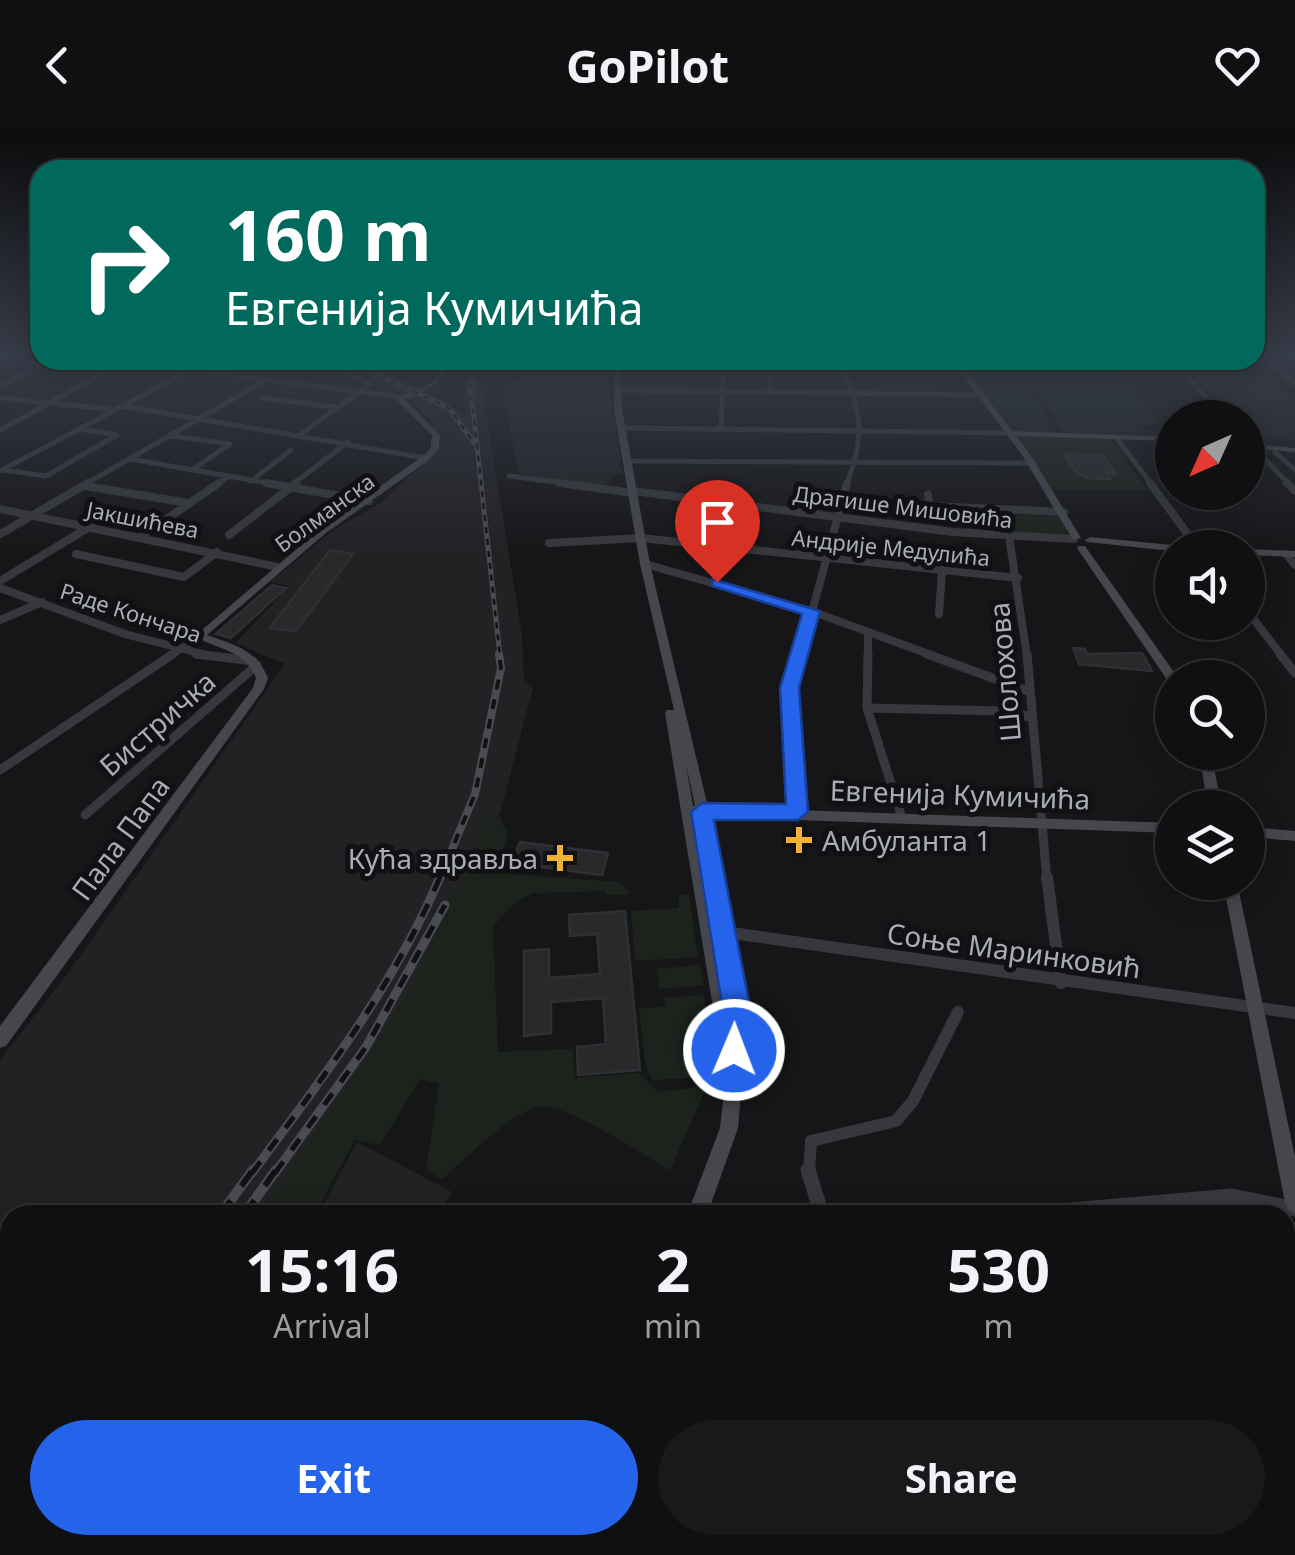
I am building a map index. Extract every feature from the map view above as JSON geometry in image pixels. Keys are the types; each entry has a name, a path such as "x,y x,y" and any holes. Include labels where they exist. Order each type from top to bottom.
{"street":[{"path":"1,470 92,420"},
{"path":"0,534 197,420"},
{"path":"210,420 426,458 434,448 436,435 423,420"},
{"path":"301,434 318,420"},
{"path":"620,420 694,811 723,1020 734,1050"},
{"path":"721,420 721,429"},
{"path":"798,812 790,688 857,459 862,431 860,420"},
{"path":"1000,420 1032,463 1160,660"},
{"path":"1,470 46,476 118,435 79,428"},
{"path":"621,428 1155,439"},
{"path":"171,436 230,444 192,470"},
{"path":"1116,437 1185,530"},
{"path":"229,535 348,442"},
{"path":"1265,447 1295,450"},
{"path":"251,481 291,450"},
{"path":"1275,452 1295,471"},
{"name":"Болманска","path":"0,770 183,650 278,567 426,458"},
{"path":"130,459 369,500"},
{"path":"628,461 857,459 1032,463"},
{"path":"1265,461 1295,491"},
{"path":"1281,470 1295,471"},
{"name":"Драгише Мишовића","path":"509,476 1084,543"},
{"path":"142,536 228,477"},
{"path":"85,486 189,504"},
{"path":"928,495 930,506 1064,512"},
{"name":"Јакшићева","path":"0,510 142,536 278,567"},
{"path":"0,585 91,526"},
{"name":"Шолохова","path":"1009,536 1032,688 1028,691 1039,822 1061,982"},
{"name":"Андрије Медулића","path":"548,543 641,538 1018,578"},
{"path":"1084,543 1155,547"},
{"path":"76,554 184,576 217,552"},
{"path":"1265,553 1290,554 1295,565"},
{"path":"645,564 811,611 1028,691"},
{"path":"939,614 942,570"},
{"name":"Раде Кончара","path":"0,585 183,650 255,663"},
{"path":"0,620 42,602"},
{"path":"868,632 867,708 900,816"},
{"path":"1265,634 1295,673"},
{"path":"200,636 255,663"},
{"name":"Бистричка","path":"86,816 255,663"},
{"name":"Пала Папа","path":"0,1040 258,689 262,678 255,663"},
{"path":"867,708 1002,712 1031,717"},
{"path":"694,811 725,932 739,1023 729,1128 701,1205"},
{"name":"Евгенија Кумичића","path":"694,811 1155,827"},
{"path":"1265,833 1295,836"},
{"path":"1234,900 1295,1205"},
{"name":"Соње Маринковић","path":"725,932 1295,1013"},
{"path":"819,1205 808,1170 811,1140 896,1121 913,1101 958,1012"},
{"path":"1128,1205 1232,1196 1289,1205"}],"shaded area":[{"path":"487,420 522,635 524,679 533,688 500,813 389,1044 271,1205 0,1205 0,1060 71,969 285,664 236,643 289,586 270,582 332,531 381,503 441,446 432,422"},
{"path":"508,420 614,420 623,474 615,474 605,487 519,475"},
{"path":"1002,420 1050,420 1060,437 1110,439 1147,490 1051,489"},
{"path":"1056,420 1155,420 1155,425 1141,426 1145,431 1155,431 1155,437 1065,433"},
{"path":"1265,420 1295,420 1295,440 1265,439"},
{"path":"964,513 1060,516 1069,536 967,529"},
{"path":"492,809 497,811 508,835 495,873 618,882 629,895 606,895 605,891 534,893 516,903 493,927 498,1052 573,1049 575,1078 639,1073 658,1092 707,1086 670,1170 583,1120 548,1107 536,1107 499,1129 442,1179 426,1169 439,1084 420,1079 380,1145 355,1140 319,1205 265,1205 363,1064 412,985"},
{"path":"689,894 698,957 635,961 631,911 679,908 678,895"},
{"path":"700,965 704,985 659,989 657,969"},
{"path":"704,995 711,1046 709,1077 653,1080 646,1068 639,1009 665,1006 665,998"},
{"path":"357,1142 452,1192 445,1205 323,1205"}],"building":[{"path":"1064,454 1103,455 1116,474 1106,473 1110,479 1087,478 1076,472"},
{"path":"330,550 353,554 296,631 270,628"},
{"path":"272,585 286,588 231,638 216,634"},
{"path":"1073,648 1085,649 1087,654 1142,653 1152,671 1079,664"},
{"name":"Кућа здравља","path":"520,842 608,853 602,875 512,863"},
{"path":"625,911 640,1070 578,1075 577,1047 606,1044 603,998 551,1002 551,1033 524,1036 524,951 549,949 549,978 600,974 597,934 570,936 569,915"}],"railway":[{"path":"458,420 474,443"},
{"path":"474,420 500,656"},
{"path":"439,880 475,794 501,668 499,654"},
{"path":"252,1173 379,994 440,877"},
{"path":"275,1173 366,1047 445,905"},
{"path":"227,1205 253,1170"},
{"path":"251,1205 276,1170"}],"place":[{"name":"Амбуланта 1","path":"799,840"},
{"name":"Кућа здравља","path":"560,858"}],"route":[{"path":"717,582 811,611 790,688 798,812 702,812 739,1023 734,1050"}]}
